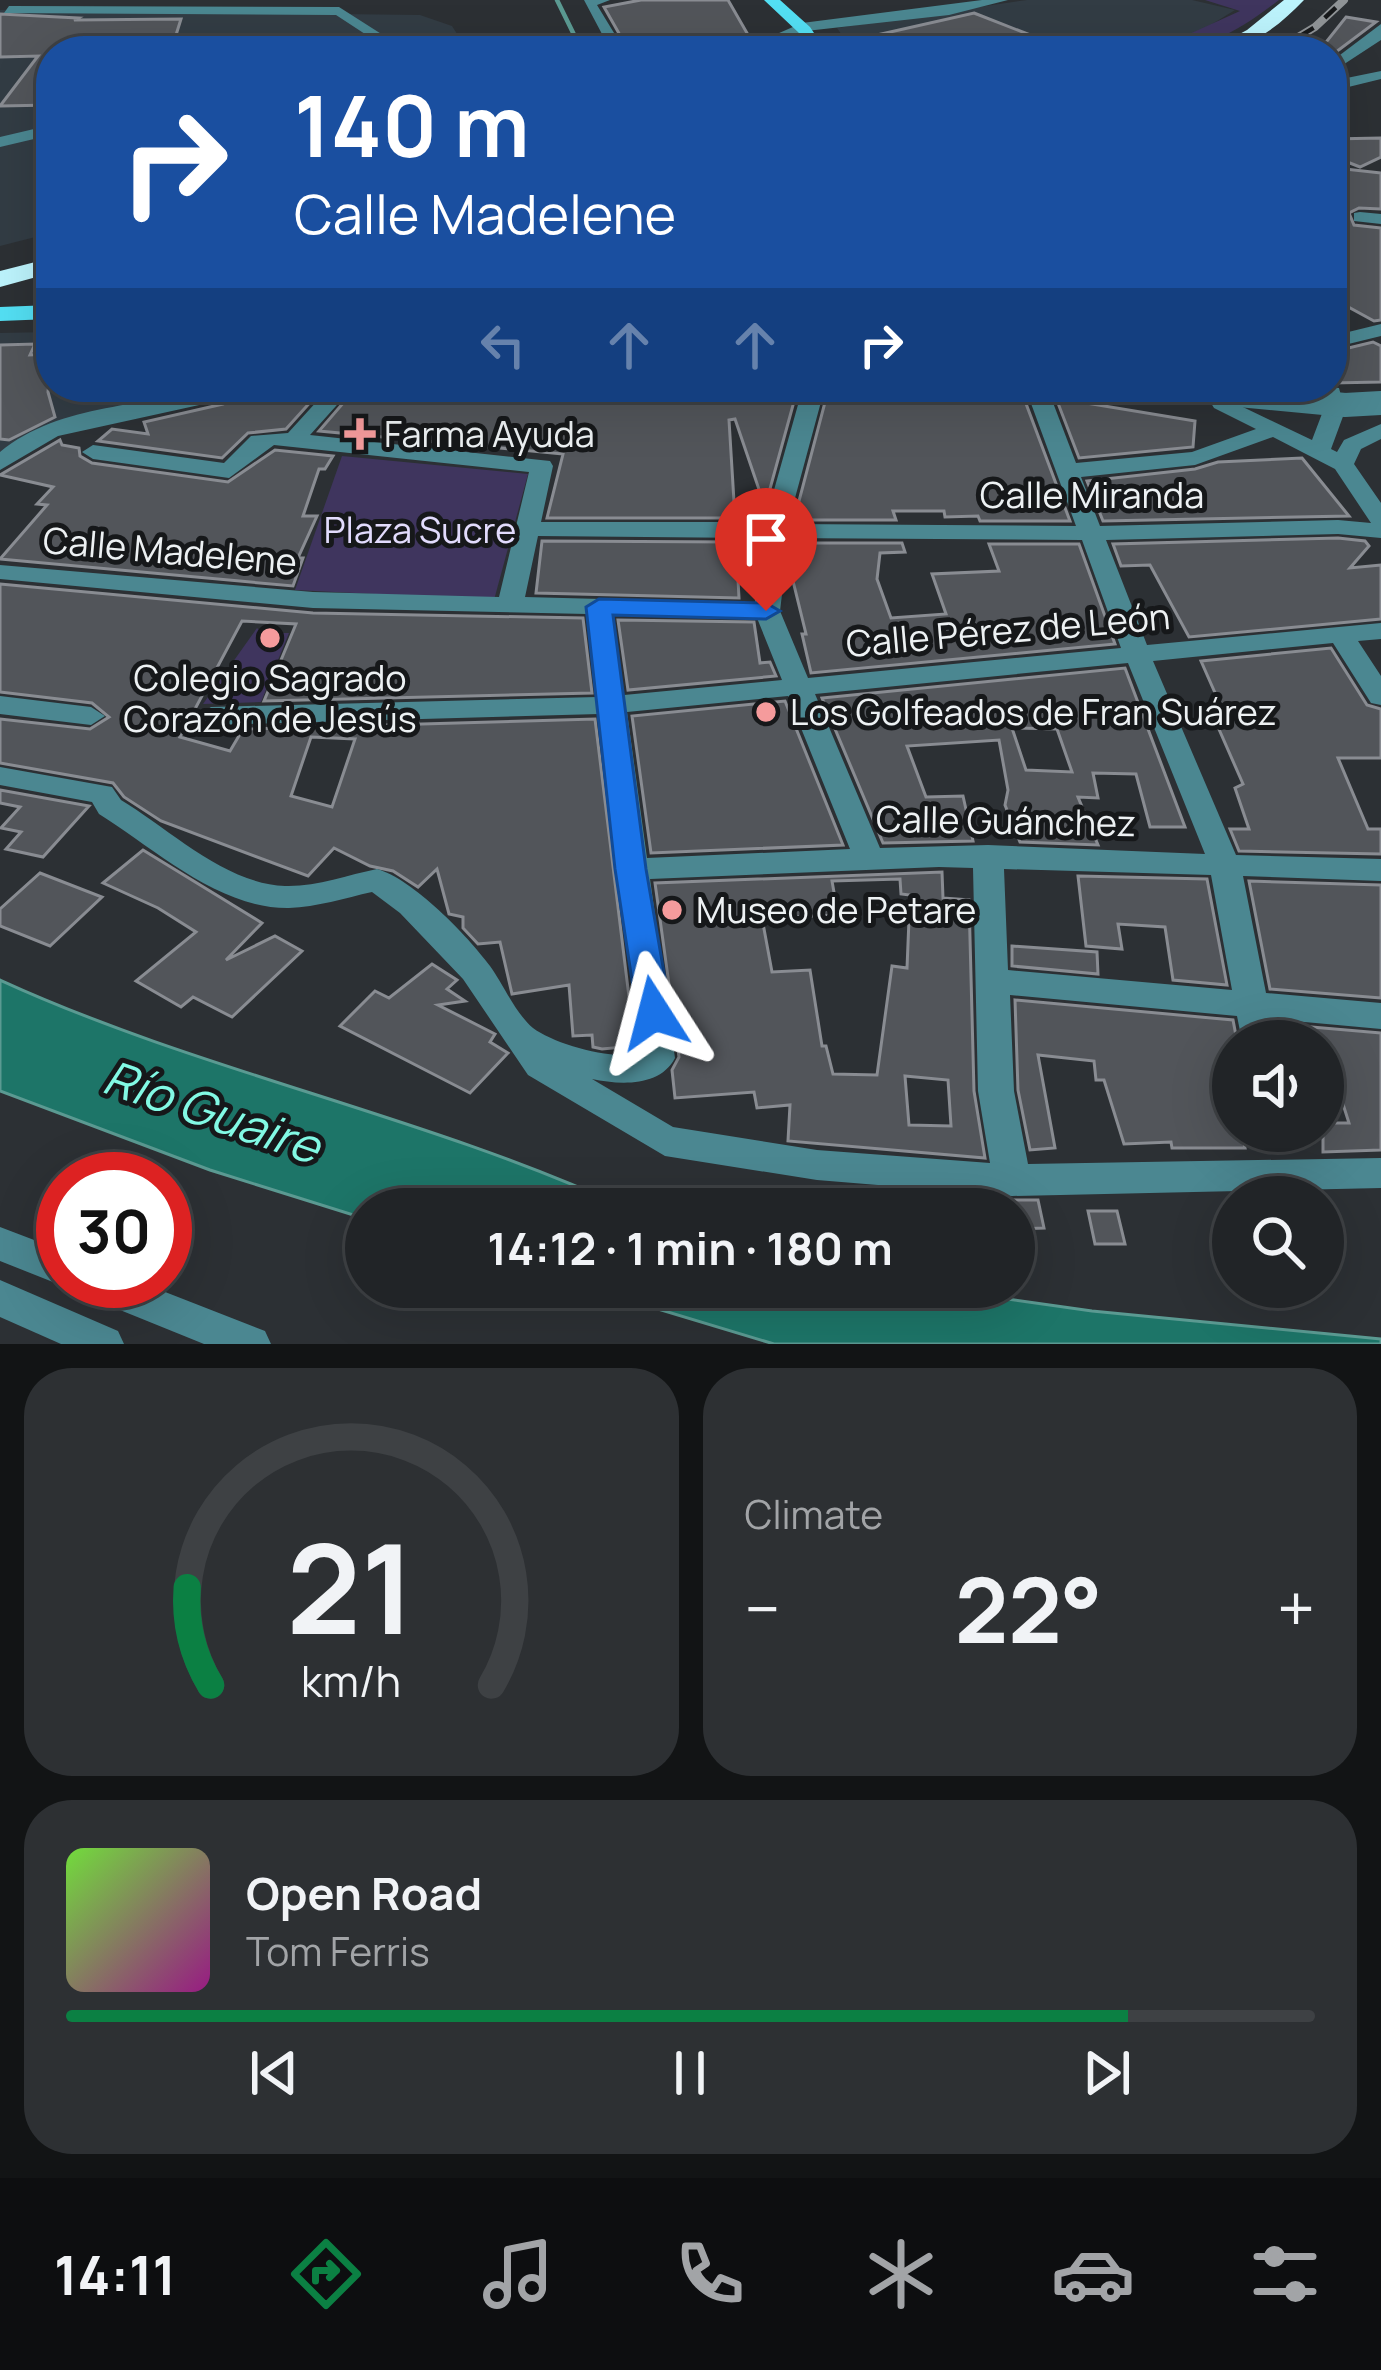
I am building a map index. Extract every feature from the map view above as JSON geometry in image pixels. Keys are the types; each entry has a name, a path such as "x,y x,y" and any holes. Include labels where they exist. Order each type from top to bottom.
{"highway":[{"path":"1250,36 1295,0"},
{"path":"1276,36 1319,0"},
{"path":"0,257 36,248"},
{"path":"0,269 36,259"},
{"path":"0,279 36,269"}],"main road":[{"path":"771,0 813,36"},
{"path":"790,0 808,36"},
{"path":"0,314 36,313"},
{"path":"0,332 36,331"}],"street":[{"path":"602,0 589,2 608,36"},
{"path":"785,36 803,29 1001,0"},
{"path":"9,10 339,11 377,36"},
{"path":"1347,56 1381,28"},
{"path":"799,36 803,29"},
{"path":"1347,83 1381,75"},
{"path":"3,138 36,132"},
{"path":"1360,217 1381,219"},
{"path":"1347,338 1381,330"},
{"path":"1347,399 1381,391"},
{"path":"0,463 30,439 65,426 175,402"},
{"path":"294,440 328,402"},
{"path":"809,402 770,529 766,611 869,857"},
{"path":"1042,402 1137,654 1225,865 1255,1020"},
{"path":"1212,402 1381,406"},
{"path":"1308,402 1381,406"},
{"path":"1318,453 1333,402"},
{"path":"1222,403 1343,464 1381,520"},
{"path":"1070,471 1195,458 1270,430"},
{"path":"1343,464 1352,445 1381,431"},
{"path":"93,452 229,471 259,441 294,440 542,466 510,606"},
{"name":"Calle Miranda","path":"528,529 1092,533 1338,527 1381,531"},
{"name":"Calle Madelene","path":"0,572 313,600 766,611"},
{"path":"523,1038 617,1073 641,1072 658,1058 599,607"},
{"name":"Calle Pérez de León","path":"211,716 611,705 1381,631"},
{"path":"1341,635 1381,697"},
{"path":"0,705 91,716"},
{"path":"0,776 102,794 110,807 227,879 261,894 287,897 377,880 449,942 540,1065 665,1141 817,1165 1012,1180 1381,1173"},
{"path":"988,856 996,1091 1012,1180"},
{"name":"Calle Guánchez","path":"631,869 988,856 1381,870"},
{"path":"995,982 1231,1020"},
{"path":"1318,1020 1381,1016"},
{"path":"0,1244 36,1258"},
{"path":"0,1298 104,1344"},
{"path":"160,1308 251,1344"}],"shaded area":[{"path":"1027,0 1192,0 1235,10 1186,36 843,36 837,28"},
{"path":"0,10 420,15 452,26 458,36 36,36 36,237 0,246"},
{"path":"36,332 36,402 145,402 114,409 0,459 0,333"}],"green space":[{"path":"1205,0 1279,0 1223,36 1185,36 1240,11"},
{"name":"Plaza Sucre","path":"342,456 528,474 494,600 295,590"},
{"path":"257,628 262,633 289,633 261,702 203,704"}],"water":[{"name":"Río Guaire","path":"0,980 155,1042 473,1147 579,1188 345,1188 345,1212 192,1163 192,1152 162,1152 0,1091"},
{"path":"1035,1303 1381,1339 1381,1344 774,1344 655,1308 1035,1308"}],"building":[{"path":"641,0 728,0 749,36 620,36 604,7"},
{"path":"974,13 1033,36 872,36"},
{"path":"0,14 78,18 74,20 181,19 176,36 36,36 36,56 0,57"},
{"path":"1346,17 1376,22 1347,44 1347,36 1331,36"},
{"path":"36,59 36,105 0,106"},
{"path":"1381,138 1381,157 1360,167 1347,162 1347,139"},
{"path":"1347,169 1381,173 1381,209 1359,208 1349,213 1354,225 1381,228 1381,320 1347,306"},
{"path":"1373,342 1381,346 1381,382 1347,383 1347,348"},
{"path":"35,344 30,355 36,355 36,402 51,402 55,417 9,440 0,439 0,345"},
{"path":"310,402 286,429 248,433 222,458 98,441 112,429 148,434 144,422 223,404"},
{"path":"344,402 794,402 765,507 735,419 729,420 735,518 547,518 563,454 319,431"},
{"path":"825,402 1025,402 1070,521 980,521 978,516 945,517 944,511 893,511 896,520 794,520"},
{"path":"1058,402 1195,421 1193,447 1079,458"},
{"path":"60,440 62,445 79,448 80,456 92,463 228,482 275,450 333,456 325,469 319,469 303,516 317,516 298,558 303,558 293,586 0,559 47,505 37,504 53,487 0,475"},
{"path":"1302,458 1349,516 1103,521 1087,481 1195,469 1218,462"},
{"path":"542,541 736,542 739,598 536,593"},
{"path":"1365,541 1369,546 1350,568 1381,565 1381,619 1189,637 1150,565 1121,566 1113,544"},
{"path":"783,543 902,543 905,552 880,553 877,579 891,618 946,614 932,574 999,571 989,544 1079,544 1115,644 811,673"},
{"path":"0,584 313,613 583,618 592,693 264,701 296,624 242,621 180,737 230,751 243,729 595,719 635,1046 602,1049 593,1047 592,1035 573,1036 569,985 512,994 500,942 478,944 463,928 463,917 449,914 437,869 418,887 393,871 370,866 334,848 308,876 161,821 124,797 113,783 0,763 0,719 90,729 109,717 92,703 0,692","holes":["311,737 355,739 332,807 291,796"]},
{"path":"618,620 754,622 760,663 770,662 776,676 628,690"},
{"path":"1331,648 1367,705 1381,709 1381,758 1338,758 1368,829 1381,829 1381,854 1239,851 1230,829 1249,829 1235,788 1243,784 1211,711 1223,711 1201,661"},
{"path":"1125,668 1185,827 1150,827 1136,774 1093,773 1098,798 1078,797 1098,845 1020,842 1005,805 1008,790 999,740 907,746 926,797 963,796 973,841 883,843 822,698","holes":["1012,728 1057,729 1072,772 1026,770"]},
{"path":"785,701 843,845 651,853 632,716"},
{"path":"0,790 89,806 43,857 6,849 21,832 1,828 20,807 0,803"},
{"path":"143,850 262,923 226,960 275,936 302,951 232,1017 193,997 181,1007 136,981 196,932 103,883"},
{"path":"942,872 943,898 969,900 974,1091 985,1158 788,1141 790,1105 757,1108 754,1092 675,1098 672,1070 679,1057 655,883","holes":["900,879 901,894 910,895 907,968 892,966 877,1075 833,1074 826,1046 822,1046 810,970 772,972 762,918 838,915 832,881","905,1076 948,1080 951,1126 909,1125"]},
{"path":"40,873 102,897 50,946 0,926 0,909"},
{"path":"1078,876 1207,879 1227,985 1173,980 1165,927 1118,924 1122,949 1086,946"},
{"path":"1249,881 1381,885 1381,998 1270,989"},
{"path":"1012,946 1097,952 1098,974 1012,966"},
{"path":"432,964 457,980 447,989 465,1001 438,1005 495,1034 490,1042 508,1053 470,1093 340,1026 375,991 389,998"},
{"path":"1015,1000 1233,1020 1212,1020 1212,1148 1172,1148 1171,1142 1124,1144 1104,1080 1096,1080 1094,1061 1038,1055 1055,1148 1030,1150 1018,1090"},
{"path":"1344,1030 1381,1033 1381,1150 1344,1151 1344,1123 1349,1123 1344,1107"},
{"path":"1035,1200 1038,1200 1044,1228 1035,1228"},
{"path":"1088,1211 1117,1211 1125,1244 1095,1244"}],"waterway":[{"path":"557,0 575,36"}],"railway":[{"path":"1300,36 1344,0"}],"place":[{"name":"Farma Ayuda","path":"360,434"},
{"name":"Colegio Sagrado Corazón de Jesús","path":"270,638"},
{"name":"Los Golfeados de Fran Suárez","path":"766,712"},
{"name":"Museo de Petare","path":"672,910"}],"route":[{"path":"654,1013 599,607 766,611"}]}
